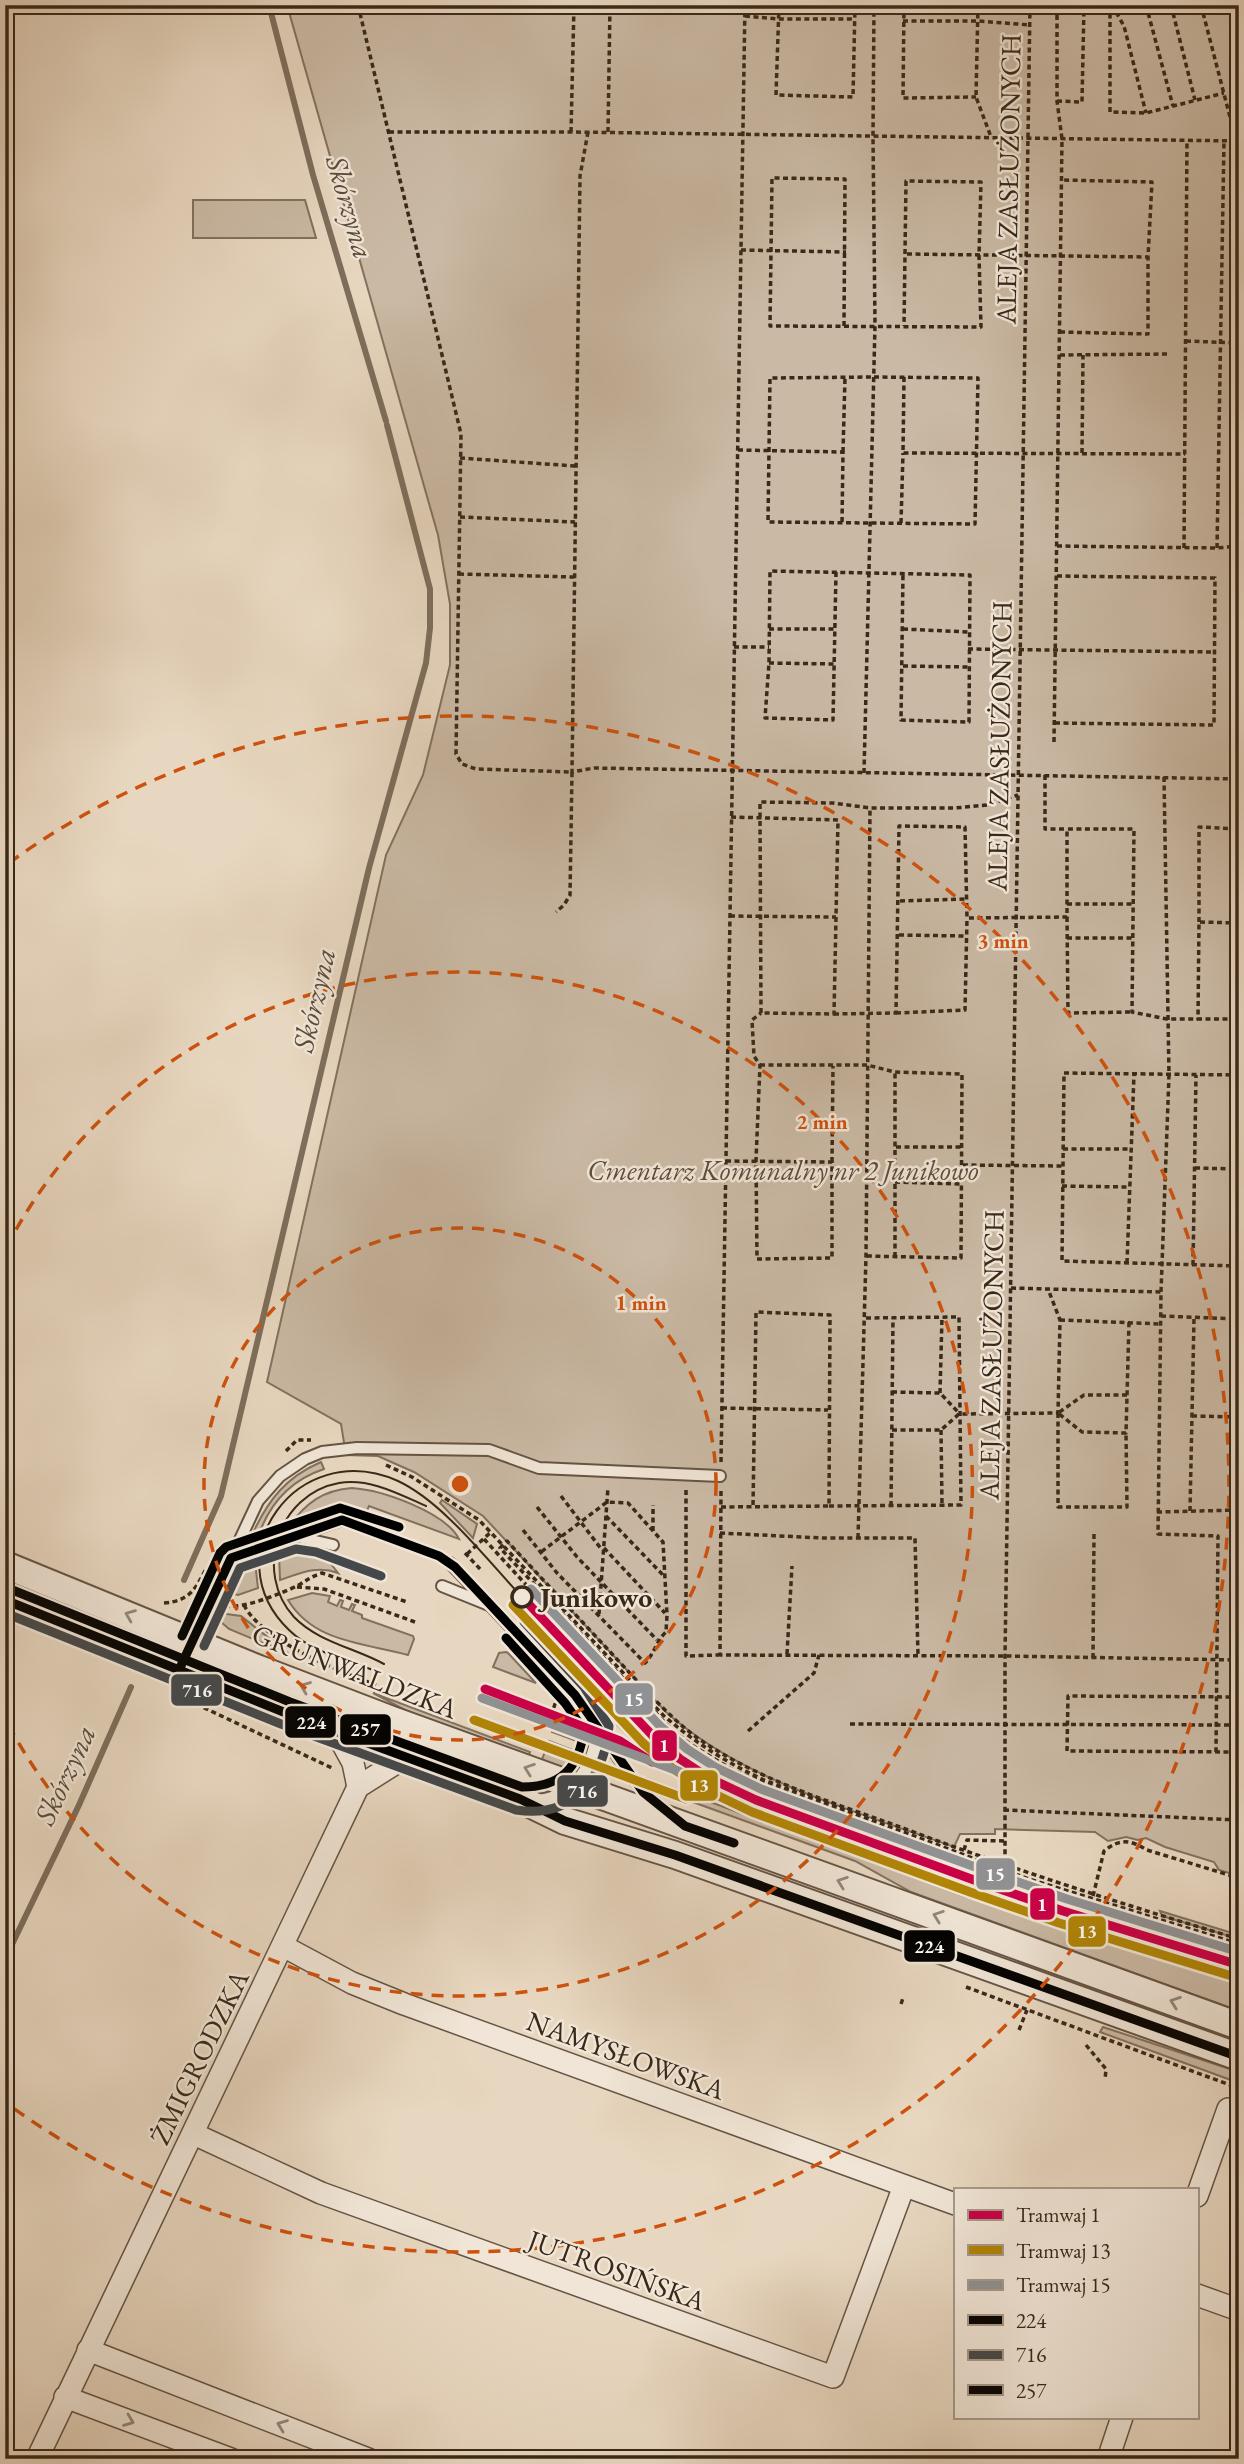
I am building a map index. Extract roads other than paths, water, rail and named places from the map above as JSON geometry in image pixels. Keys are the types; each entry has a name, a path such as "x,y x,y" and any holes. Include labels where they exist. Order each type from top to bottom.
{"street":[{"name":"GRUNWALDZKA","path":"5,1565 392,1720 1239,2026"},
{"path":"5,1600 336,1732 520,1799 565,1821 675,1855 1239,2057"},
{"path":"336,1732 353,1763 358,1787 404,1758"},
{"name":"ŻMIGRODZKA","path":"37,2459 358,1787"},
{"name":"NAMYSŁOWSKA","path":"283,1946 352,1983 404,2004 954,2204"},
{"path":"1198,2193 1228,2109"},
{"name":"JUTROSIŃSKA","path":"194,2134 321,2193 833,2377 904,2186"},
{"path":"1198,2295 1239,2310"},
{"path":"88,2350 368,2459"},
{"path":"65,2397 231,2459"},
{"path":"1108,2459 1122,2418"}],"lane":[{"path":"179,1670 258,1501 280,1476 305,1459 322,1452 357,1448 489,1450 539,1468 720,1476"},
{"path":"231,1559 342,1520"},
{"path":"295,1536 333,1545"},
{"path":"450,1563 575,1695 643,1792 685,1826"},
{"path":"442,1586 491,1606"},
{"path":"520,1799 546,1798 574,1785 592,1752 597,1727"}],"waterway":[{"name":"Skórzyna","path":"269,5 313,175 386,421"},
{"name":"Skórzyna","path":"184,1580 221,1496 369,868 426,663 430,628 430,589 387,425"},
{"name":"Skórzyna","path":"5,1959 79,1805 131,1687"}],"tram line":[{"path":"381,1673 309,1645 289,1630 267,1601 259,1569 263,1538 277,1511 299,1489 328,1475 361,1471 398,1481 415,1490 448,1517 522,1597"},
{"path":"384,1664 325,1639 294,1617 282,1599 275,1579 274,1558 278,1537 287,1518 300,1502 318,1490 339,1483 373,1485 426,1506"},
{"name":"15","path":"531,1589 660,1726 687,1749 715,1767 761,1789 978,1868 1067,1899 1239,1952"},
{"name":"1","path":"522,1597 652,1735 680,1759 709,1778 756,1800 974,1880 1063,1911 1239,1965"},
{"name":"13","path":"513,1605 643,1743 672,1768 704,1789 752,1812 970,1892 1059,1923 1235,1977"},
{"name":"1","path":"485,1689 620,1741 652,1762"},
{"name":"15","path":"482,1698 694,1777"},
{"name":"13","path":"474,1720 686,1799"}],"place":[{"name":"Junikowo","path":"522,1597"}],"park label":[{"name":"Cmentarz Komunalny nr 2 Junikowo","path":"783,1170"}]}
